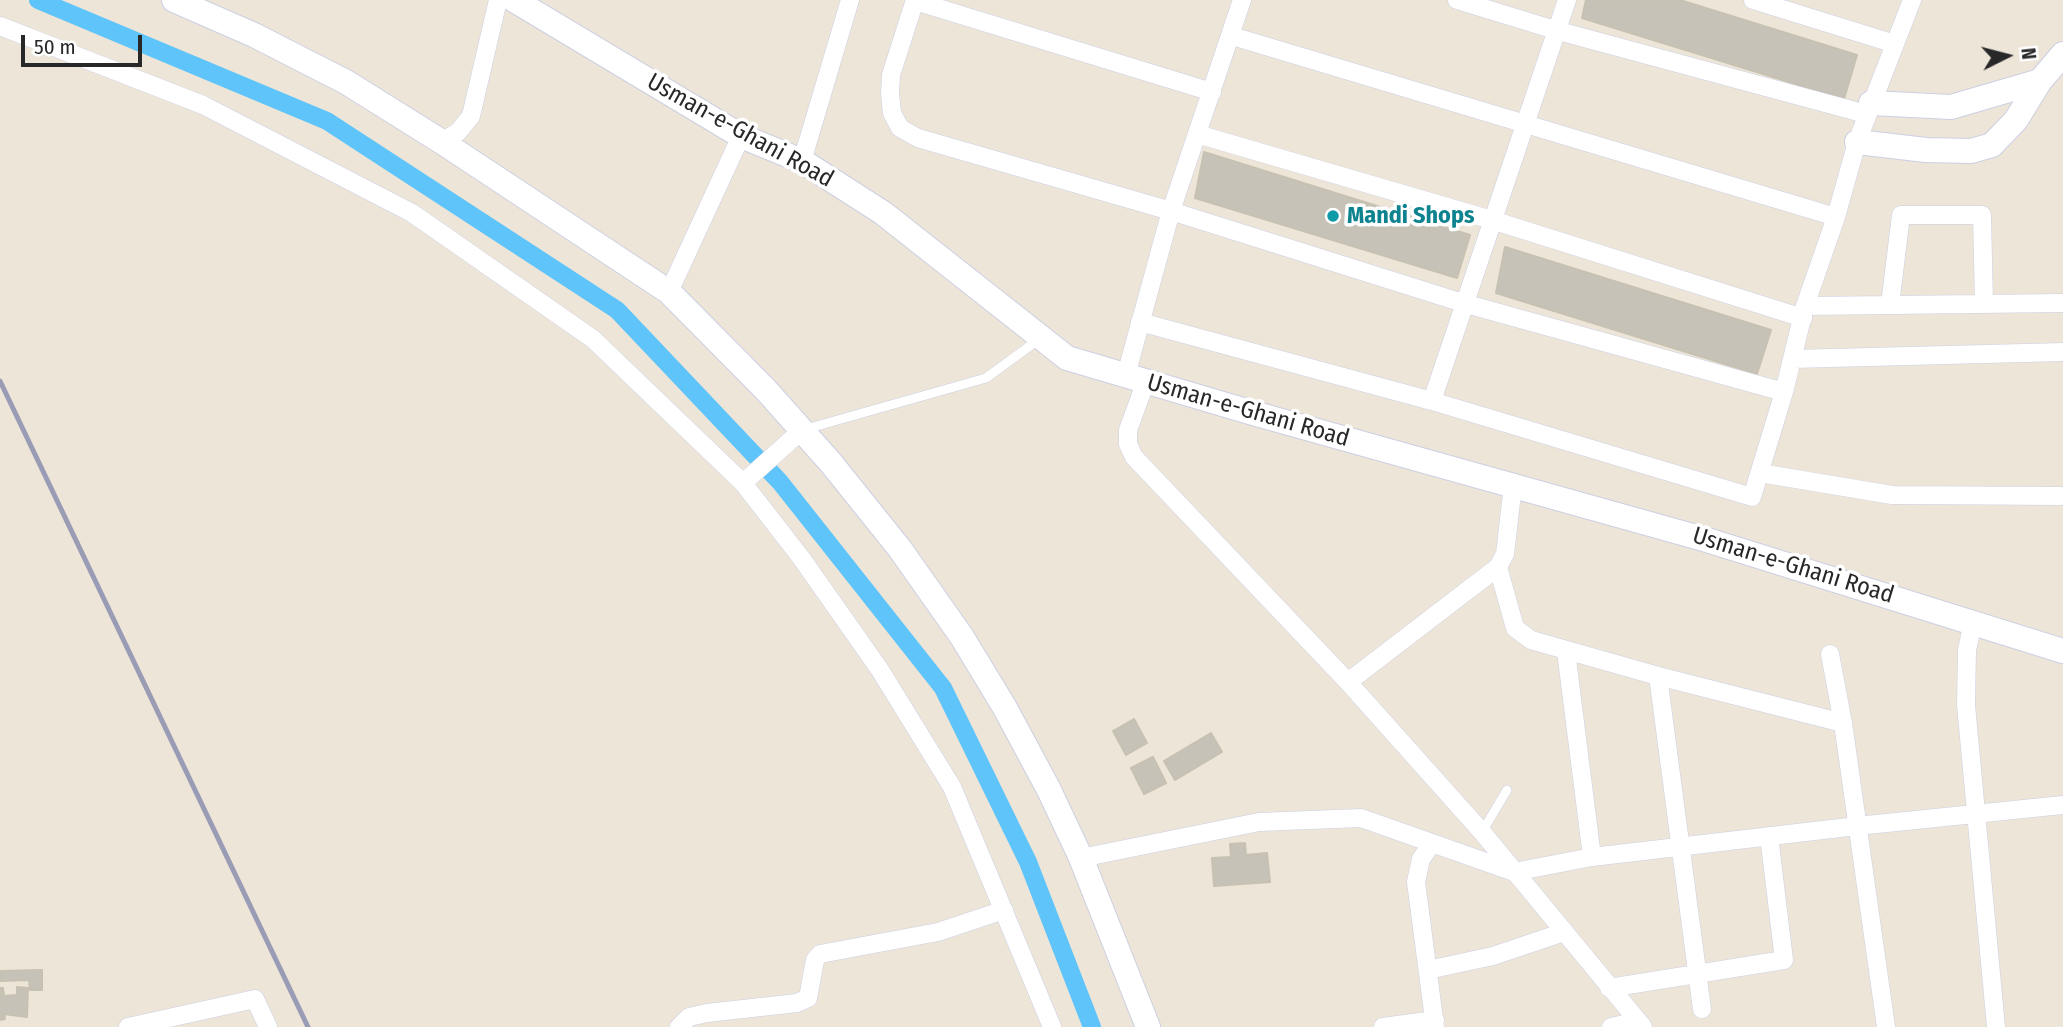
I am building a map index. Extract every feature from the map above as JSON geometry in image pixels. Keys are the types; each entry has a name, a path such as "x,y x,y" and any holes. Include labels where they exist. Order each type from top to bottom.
{"street":[{"path":"174,0 254,35 346,82 442,142 668,292 766,390 900,549 962,637 1049,790 1081,858 1149,1027"},
{"path":"442,142 458,132 471,116 498,0"},
{"name":"Usman-e-Ghani Road","path":"514,0 741,136 802,161 883,213 1067,358 1707,540 2063,651"},
{"path":"802,161 850,0"},
{"path":"1242,0 1171,211 1140,322 1128,444 1134,457 1348,682 1482,832 1640,1024"},
{"path":"1457,0 1555,30 1869,108 1951,107 2040,81"},
{"path":"1432,401 1567,0"},
{"path":"1753,0 1895,44"},
{"path":"1140,322 1432,401 1752,497 1784,392 1804,312 1836,217 1857,142 1912,0"},
{"path":"1212,92 915,1 891,75 892,113 900,128 918,138 1171,211 1463,303 1784,392"},
{"path":"0,26 203,105 412,213 593,339 746,480 872,659 952,787 1052,1027"},
{"path":"1232,36 1525,126 1836,217"},
{"path":"1857,142 1926,150 1981,150 2005,134 2040,81 2063,54"},
{"path":"1197,134 1804,312 1890,305 2063,303"},
{"path":"668,292 741,136"},
{"path":"1890,305 1901,215 1983,215 1984,304"},
{"path":"1792,359 2063,352"},
{"path":"746,480 801,431"},
{"path":"1760,473 1892,495 2063,496"},
{"path":"1348,682 1498,567 1505,554 1513,485"},
{"path":"1498,567 1514,628 1531,640 1658,676 1843,723"},
{"path":"1973,622 1967,650 1966,705 1996,1027"},
{"path":"1566,651 1592,858"},
{"path":"1830,654 1843,723 1886,1027"},
{"path":"1658,676 1702,1009"},
{"path":"1081,858 1259,822 1361,818 1431,845 1514,872 1592,858 1857,825 2063,805"},
{"path":"1609,988 1784,960 1769,836"},
{"path":"1384,1027 1435,1023 1416,881 1421,859 1431,845"},
{"path":"679,1027 689,1017 707,1013 797,1003 808,999 815,960 820,954 938,932 1004,910"},
{"path":"1428,970 1493,956 1564,932"},
{"path":"128,1027 179,1022 255,999 268,1027"},
{"path":"1611,1027 1640,1024"}],"lane":[{"path":"801,431 986,378 1042,337"},
{"path":"1482,832 1507,790"}],"building":[{"path":"1586,0 1680,0 1857,55 1844,99 1582,18"},
{"name":"Mandi Shops","path":"1204,152 1470,235 1457,278 1195,198"},
{"name":"Mandi Shops","path":"1505,247 1771,330 1757,374 1496,293"},
{"path":"1134,719 1147,743 1126,755 1113,731"},
{"path":"1211,733 1222,752 1175,780 1164,761"},
{"path":"1153,757 1166,783 1144,794 1131,768"},
{"path":"1245,843 1246,855 1267,853 1270,882 1214,886 1212,858 1231,857 1230,844"},
{"path":"42,970 42,990 30,990 29,980 0,981 0,971"},
{"path":"17,987 28,988 27,1017 4,1014 5,1019 0,1020 0,988 3,988 4,996 17,995"}],"waterway":[{"path":"38,0 327,121 617,310 780,482 943,688 1028,862 1092,1027"}],"railway":[{"path":"0,381 308,1027"}],"place":[{"name":"Mandi Shops","path":"1333,216"}]}
